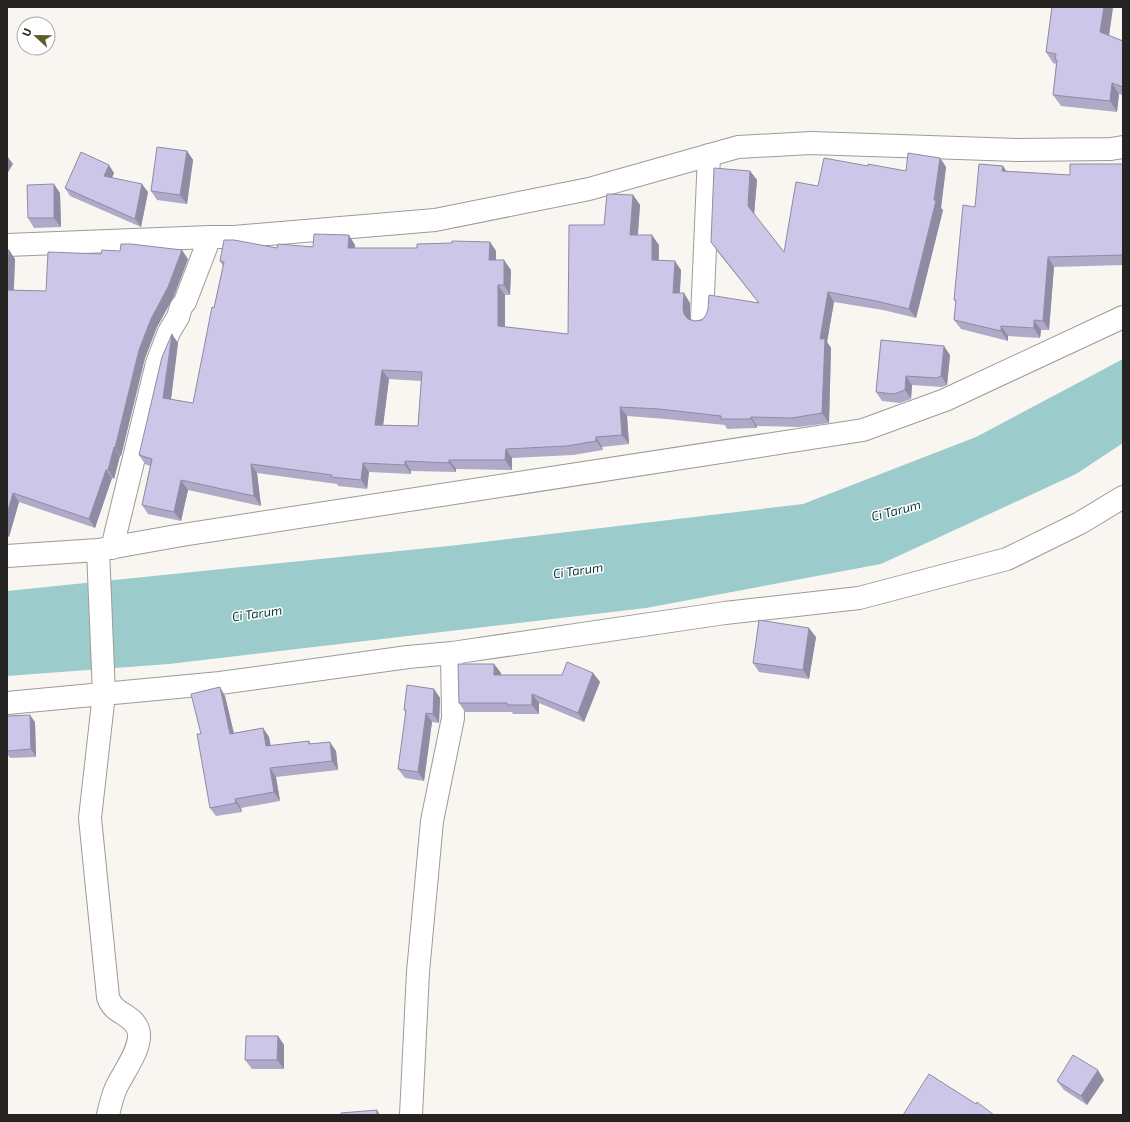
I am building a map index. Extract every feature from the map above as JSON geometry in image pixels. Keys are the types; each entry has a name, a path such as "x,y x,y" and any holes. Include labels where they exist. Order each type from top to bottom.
{"street":[{"path":"7,245 234,237 435,220 589,189 738,147 811,143 1017,150 1111,149 1123,147"},
{"path":"702,318 709,155"},
{"path":"108,1115 115,1090 138,1047 139,1031 134,1023 112,1007 108,997 90,818 104,694 102,672 103,553 157,363 181,307 185,302 210,237"},
{"path":"7,556 103,553 198,532 863,430 945,400 1123,317"},
{"path":"7,703 220,684 408,657 452,653 725,613 859,598 1007,559 1080,523 1123,497"},
{"path":"411,1115 418,972 432,821 453,718 452,653"}],"water":[{"name":"Ci Tarum","path":"1123,359 1123,443 1076,474 881,564 646,608 169,664 7,676 7,591 458,545 803,504 976,437"}],"building":[{"path":"1052,7 1104,7 1100,32 1123,41 1123,87 1112,83 1110,101 1053,95 1057,60 1055,60 1056,54 1046,52"},
{"path":"157,147 187,151 180,195 151,191"},
{"path":"81,152 109,165 104,176 142,184 135,219 65,188"},
{"path":"908,153 940,158 934,200 936,201 909,309 828,292 820,339 825,339 822,413 792,418 751,417 751,419 721,419 721,416 659,409 620,407 622,435 596,437 596,441 567,446 506,449 505,460 449,460 449,463 405,461 405,465 363,463 361,480 331,477 332,475 251,464 254,496 181,480 174,512 142,505 152,459 139,455 162,357 172,334 163,398 193,403 212,307 214,308 224,262 220,261 224,240 234,240 277,248 278,244 313,247 314,234 349,235 348,248 417,248 417,244 452,243 452,241 490,242 489,260 504,260 504,285 498,285 498,326 568,334 569,225 604,225 607,194 633,195 630,235 652,235 652,260 675,261 673,293 684,293 684,314 688,319 695,321 702,320 706,315 709,295 759,303 711,242 714,168 750,171 748,206 784,252 796,182 818,186 824,158 906,171","holes":["382,370 422,372 418,426 375,425"]},
{"path":"979,164 1003,166 1002,171 1070,175 1070,164 1123,164 1123,255 1048,257 1043,321 1034,320 1034,328 1001,326 1001,331 954,320 956,300 954,300 963,205 975,207"},
{"path":"54,184 54,218 28,218 27,185"},
{"path":"121,244 182,250 168,287 151,319 139,350 115,448 114,447 108,470 106,470 89,519 13,493 7,514 7,290 46,291 48,252 101,254 102,250 120,251"},
{"path":"7,250 9,250 7,290"},
{"path":"881,340 944,346 941,376 936,378 906,376 905,390 894,394 876,392"},
{"path":"759,620 809,628 803,670 753,663"},
{"path":"567,662 593,673 578,713 532,694 532,705 507,705 507,703 459,703 458,664 494,664 494,675 562,675"},
{"path":"407,685 434,689 433,714 426,713 418,772 398,769 406,710 404,710"},
{"path":"220,687 230,734 263,728 266,746 309,741 309,744 330,742 332,761 270,768 274,792 235,799 236,803 210,808 197,734 201,734 191,694"},
{"path":"30,715 31,749 7,751 7,716"},
{"path":"246,1036 278,1036 277,1060 245,1060"},
{"path":"1073,1055 1098,1070 1081,1096 1057,1081"},
{"path":"929,1074 976,1104 977,1102 994,1115 903,1115"},
{"path":"377,1110 377,1115 341,1115 341,1113"}]}
